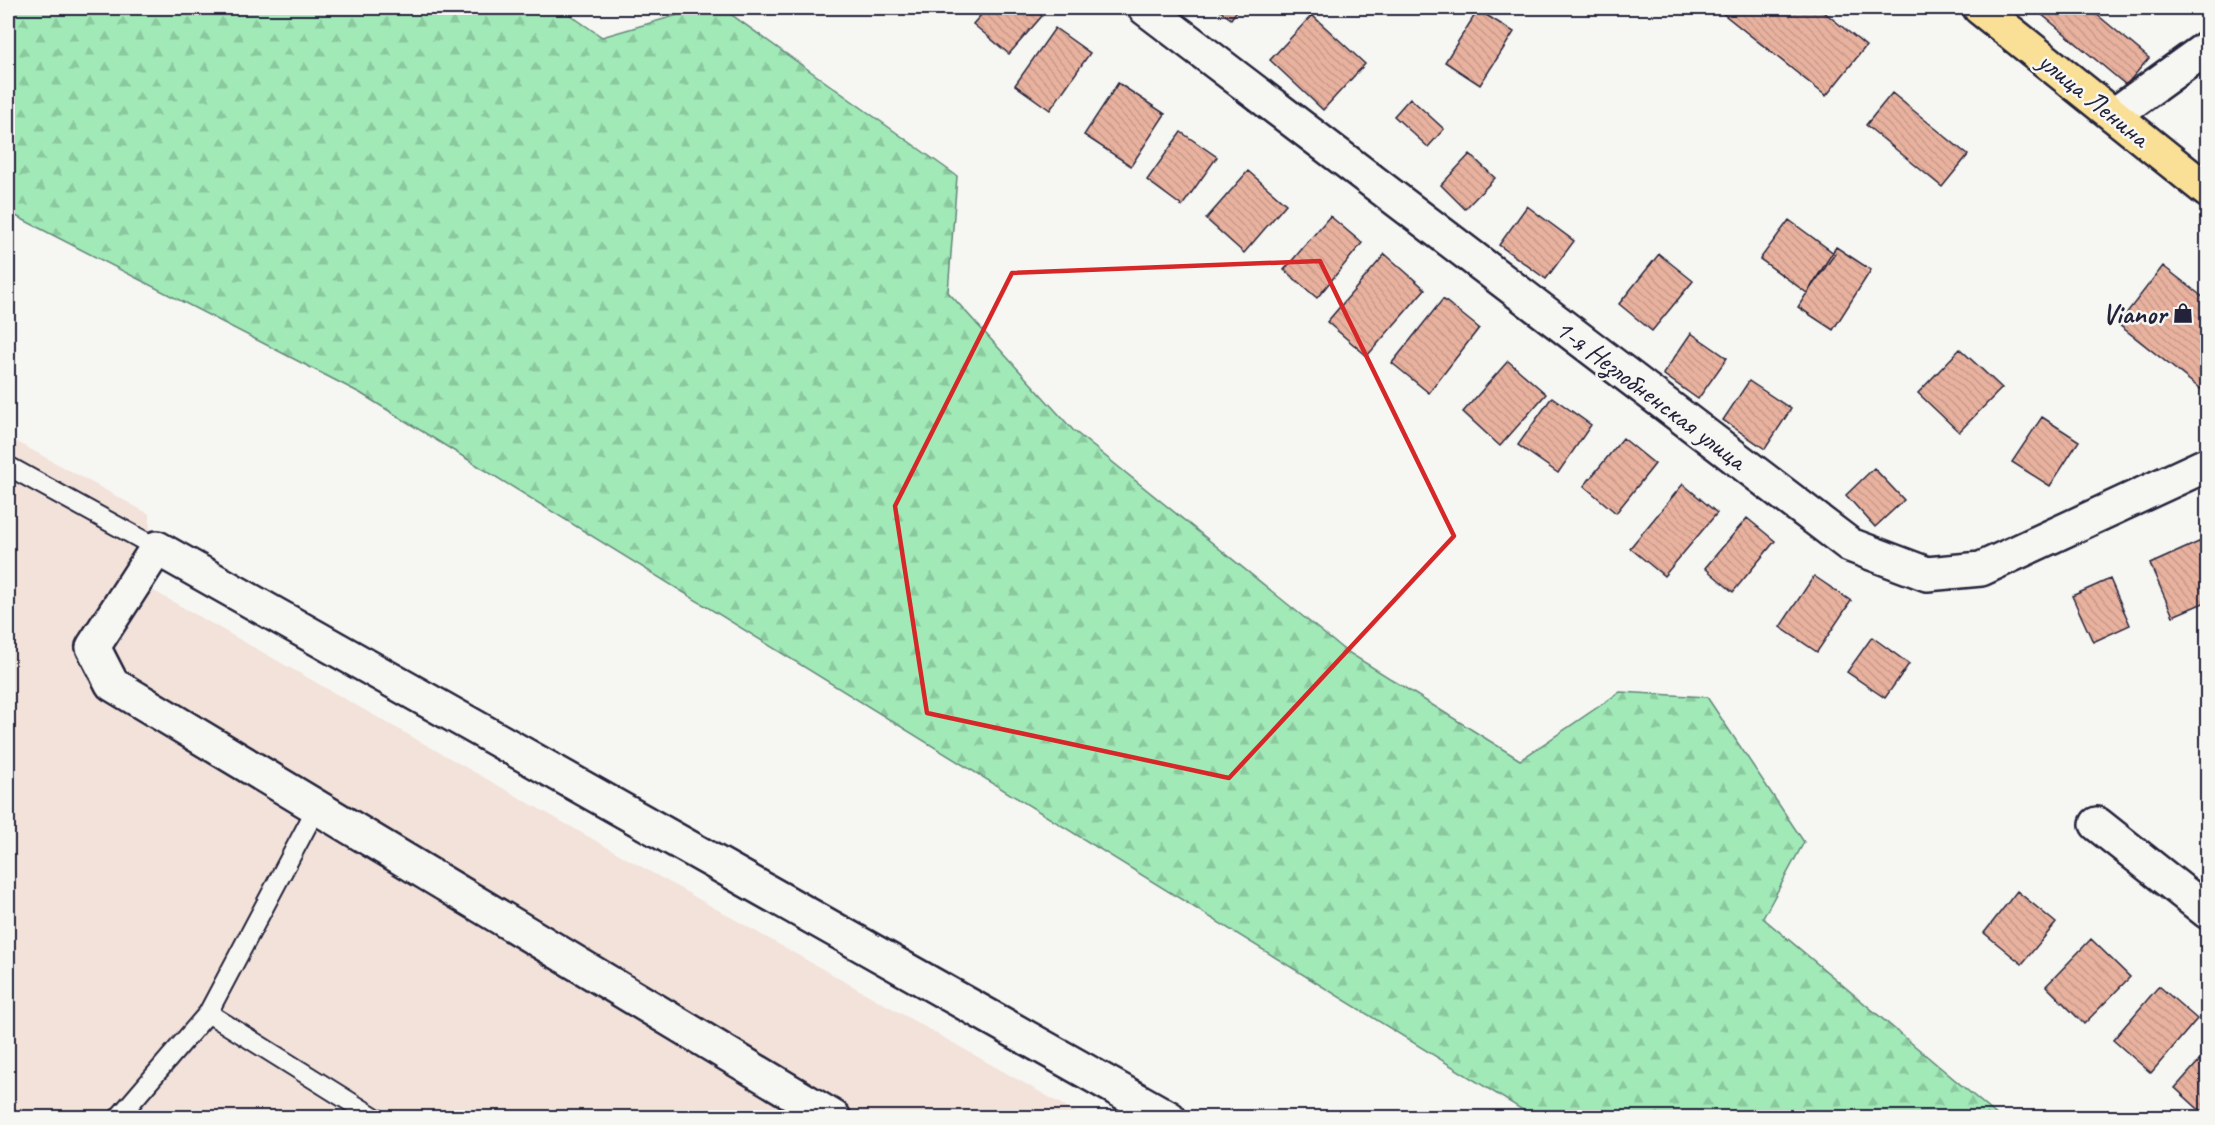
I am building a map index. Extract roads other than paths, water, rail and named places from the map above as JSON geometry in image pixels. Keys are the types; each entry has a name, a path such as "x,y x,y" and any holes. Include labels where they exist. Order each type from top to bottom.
{"main road":[{"name":"улица Ленина","path":"1980,8 2208,191"}],"street":[{"name":"1-я Незлобненская улица","path":"1145,8 1850,545 1927,574 1981,569 2208,464"},
{"path":"2114,115 2208,47"},
{"path":"834,1118 112,684 93,647 157,548 1169,1118"},
{"path":"2097,824 2208,912"}],"lane":[{"path":"8,466 157,548"},
{"path":"118,1118 208,1014 317,807"},
{"path":"208,1014 376,1118"}],"place":[{"name":"Vianor","path":"2183,313"}]}
